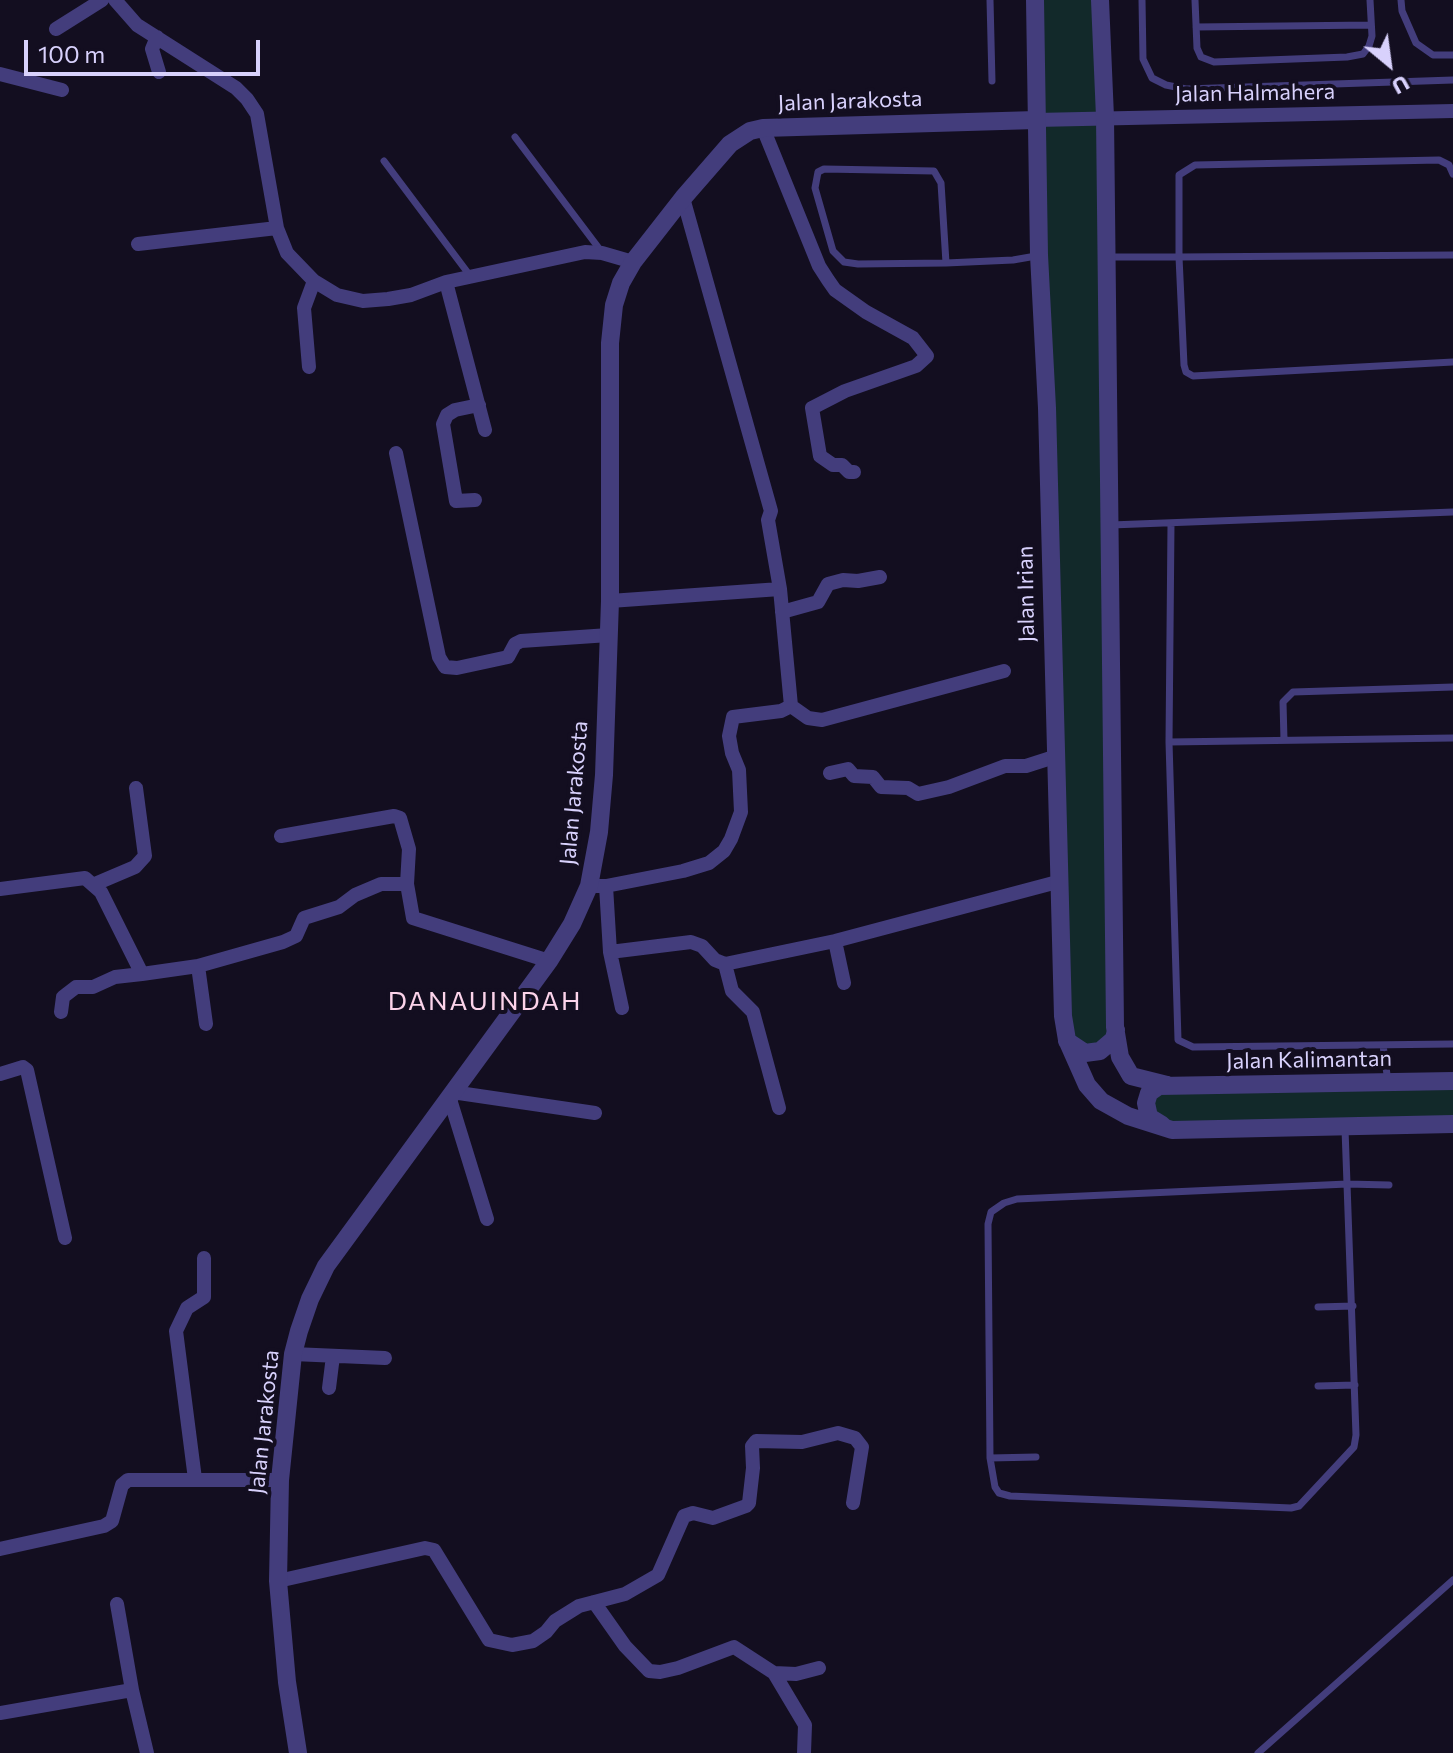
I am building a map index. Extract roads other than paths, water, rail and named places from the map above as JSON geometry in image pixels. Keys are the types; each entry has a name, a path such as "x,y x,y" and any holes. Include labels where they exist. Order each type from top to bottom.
{"street":[{"path":"56,29 102,0"},
{"path":"115,0 137,25 236,88 252,105 257,114 277,228 287,253 314,281 337,295 363,301 411,295 446,282 585,252 602,253 633,262"},
{"name":"Jalan Irian","path":"1035,0 1039,255 1047,408 1063,1016 1067,1040 1087,1085 1101,1101 1128,1116 1172,1130"},
{"path":"1100,0 1105,117 1116,1030 1120,1057 1131,1076 1167,1085"},
{"path":"157,37 152,49 159,72"},
{"path":"0,74 62,90"},
{"name":"Jalan Halmahera","path":"1036,120 1453,111"},
{"name":"Jalan Jarakosta","path":"293,1752 278,1581 280,1480 293,1354 310,1299 326,1266 549,961 598,886 610,601 610,343 614,305 621,283 633,262 683,198 730,144 750,131 763,128 1036,120"},
{"path":"763,128 819,266 835,290 866,312 913,338 927,356 916,366 845,391 812,408 820,456 833,465 842,465 849,472 854,472"},
{"path":"683,198 771,511 768,520 780,589 791,706 808,718 822,720 1004,671"},
{"path":"138,244 277,228"},
{"path":"309,367 304,308 314,281"},
{"path":"446,282 485,430"},
{"path":"475,500 456,501 443,424 447,415 455,410 479,405"},
{"path":"396,453 439,657 445,667 457,668 508,657 515,644 521,641 609,635"},
{"path":"782,612 818,602 828,584 880,577"},
{"path":"610,601 780,589"},
{"path":"622,1008 598,886 683,871 709,863 724,851 741,812 739,770 729,736 733,717 781,711 791,706"},
{"path":"830,773 848,769 854,776 873,777 881,787 901,787 918,794 949,787 1005,766 1026,766 1054,757"},
{"path":"95,884 127,872 143,861 145,856 136,788"},
{"path":"281,836 394,816 400,818 409,849 407,884 413,918 549,961"},
{"path":"0,889 85,878 101,892 142,974"},
{"path":"610,952 691,942 702,946 715,960 725,964 835,941 1061,881"},
{"path":"61,1012 63,997 76,987 93,987 115,977 198,966 296,936 304,918 339,907 355,895 381,884 407,884"},
{"path":"835,941 844,983"},
{"path":"725,964 732,991 753,1012 779,1108"},
{"path":"198,966 206,1024"},
{"path":"1067,1040 1077,1049 1090,1053 1110,1044 1116,1030"},
{"path":"0,1074 26,1068 65,1238"},
{"name":"Jalan Kalimantan","path":"1167,1085 1453,1081"},
{"path":"1167,1085 1154,1087 1146,1103 1149,1117 1172,1130 1453,1124"},
{"path":"487,1219 450,1094 595,1113"},
{"path":"195,1479 176,1331 187,1308 204,1297 204,1258"},
{"path":"293,1354 385,1358"},
{"path":"329,1388 333,1356"},
{"path":"278,1581 425,1548 434,1550 489,1640 512,1645 533,1641 568,1611 625,1594 658,1575 684,1516 693,1513 713,1518 746,1506 749,1503 753,1468 752,1446 756,1441 802,1442 838,1433 850,1434 862,1447 853,1503"},
{"path":"0,1549 104,1526 112,1521 122,1485 128,1480 280,1480"},
{"path":"594,1602 625,1646 649,1671 678,1668 734,1647 774,1673 805,1725 804,1753"},
{"path":"117,1604 147,1753"},
{"path":"774,1673 796,1674 819,1668"},
{"path":"0,1713 132,1690"}],"lane":[{"path":"990,0 992,81"},
{"path":"1142,0 1143,59 1152,78 1166,85 1186,89 1453,80"},
{"path":"1195,0 1197,48 1201,57 1214,62 1363,54 1372,36 1370,0"},
{"path":"1401,0 1409,32 1416,43 1433,55 1453,55"},
{"path":"1196,27 1371,25"},
{"path":"515,137 602,253"},
{"path":"1453,174 1449,165 1439,160 1195,165 1179,175 1179,257 1186,372 1193,376 1453,362"},
{"path":"384,161 471,277"},
{"path":"946,263 941,183 934,171 824,169 818,172 815,188 833,251 838,258 858,264 946,263 1013,260 1039,255"},
{"path":"1107,257 1453,255"},
{"path":"1111,525 1453,512"},
{"path":"1171,524 1169,742 1178,1040 1193,1047 1453,1044"},
{"path":"1284,740 1283,702 1293,692 1453,687"},
{"path":"1169,742 1453,738"},
{"path":"1383,1045 1388,1082"},
{"path":"1345,1127 1347,1184 1353,1306 1354,1447 1308,1499 1291,1508 1010,1496 999,1493 990,1458 988,1224 991,1212 1017,1199 1347,1184 1389,1185"},
{"path":"1318,1307 1353,1306"},
{"path":"1318,1386 1355,1385"},
{"path":"990,1458 1036,1457"},
{"path":"1258,1753 1448,1588 1453,1580"}],"district":[{"name":"DANAUINDAH","path":"485,1001"}]}
